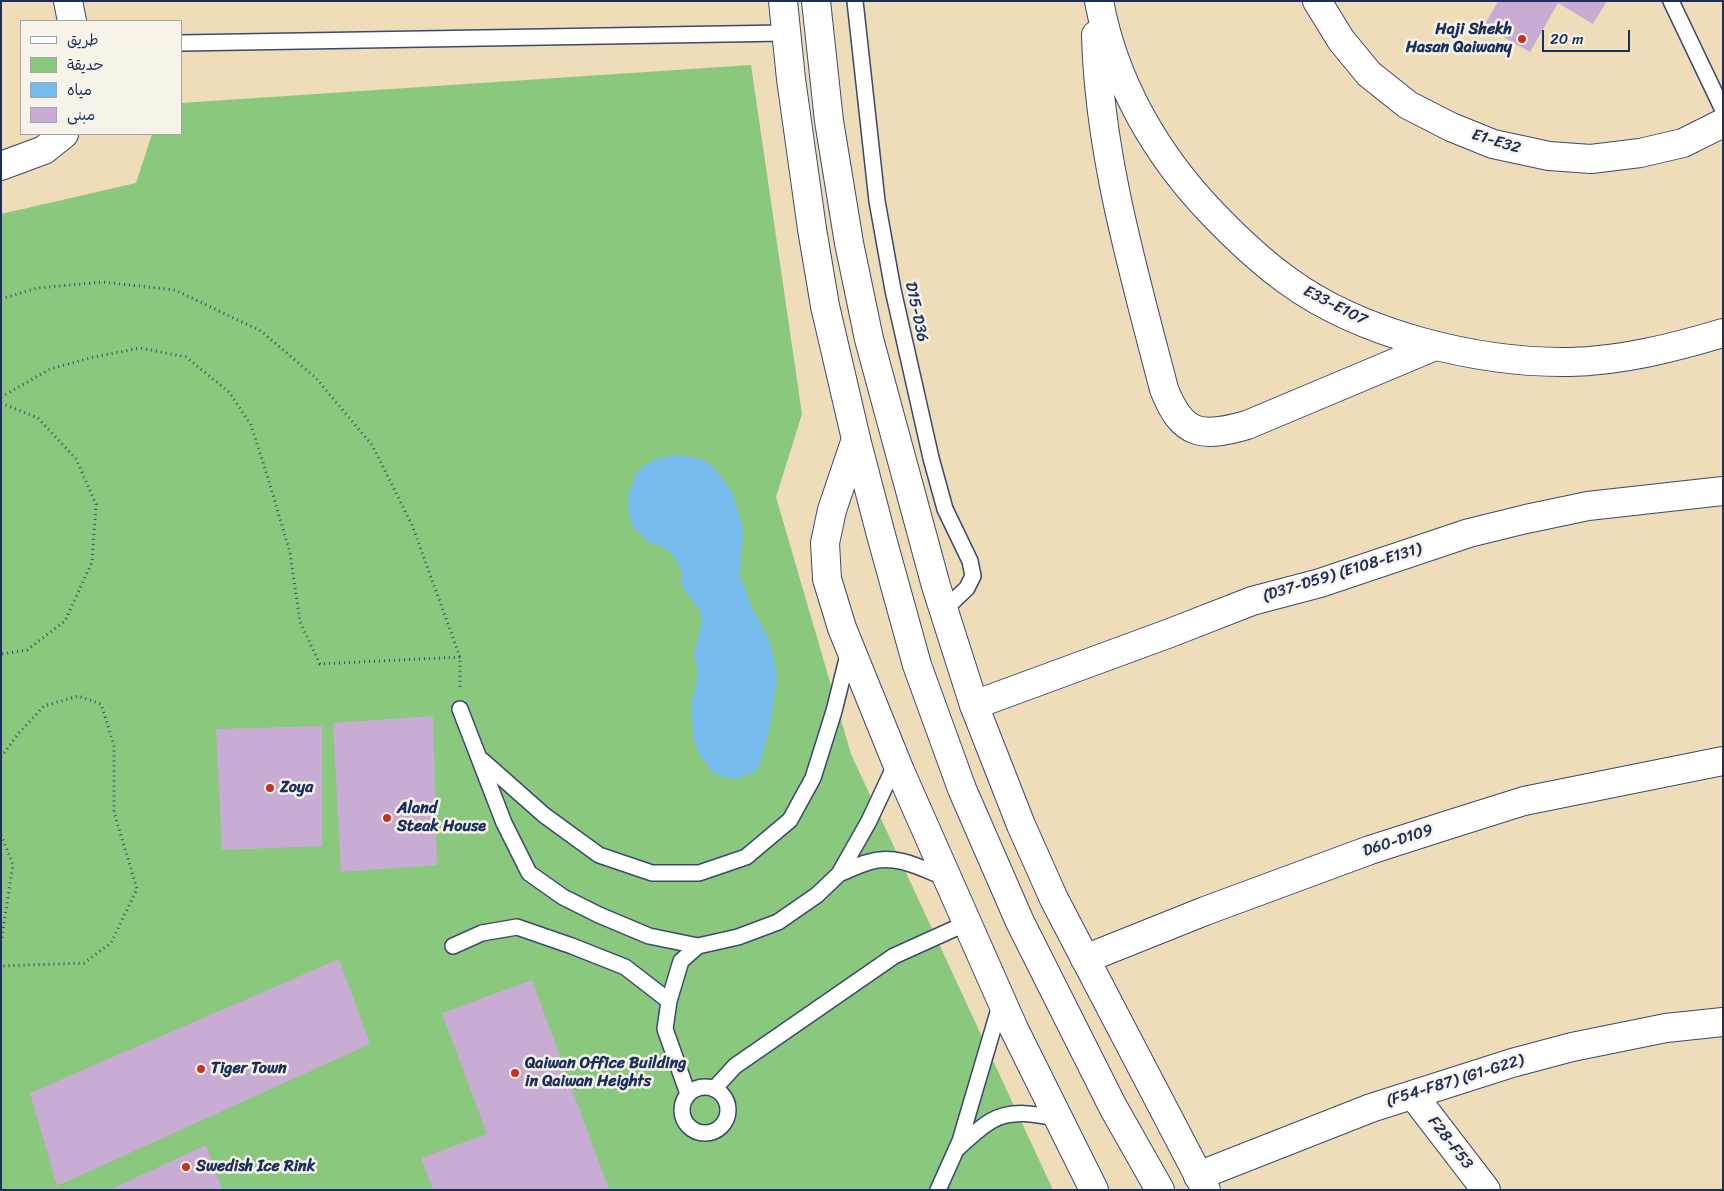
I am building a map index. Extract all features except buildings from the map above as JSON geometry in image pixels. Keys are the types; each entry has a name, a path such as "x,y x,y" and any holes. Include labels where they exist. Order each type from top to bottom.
{"street":[{"path":"68,1 72,20"},
{"path":"783,1 785,33 812,229 822,287 856,438 917,665 962,789 1020,922 1113,1107 1160,1190"},
{"path":"816,1 828,121 869,339 944,610 974,705 1021,826 1054,900 1202,1183"},
{"path":"1097,1 1096,53 1103,119 1121,218 1164,388 1176,415 1194,430 1205,433 1233,429 1247,425 1435,346"},
{"name":"E33-E107","path":"1097,1 1112,53 1124,85 1153,138 1180,176 1192,192 1234,236 1289,282 1315,297 1375,327 1435,346 1485,355 1535,360 1569,362 1634,355 1661,350 1723,333"},
{"name":"E1-E32","path":"1317,1 1341,40 1369,74 1408,105 1450,127 1493,144 1549,156 1591,159 1640,153 1683,142 1723,123"},
{"path":"1,166 44,150 63,135"},
{"path":"856,438 832,510 825,543 827,579 842,628 896,762 1014,1029 1094,1190"},
{"name":"(D37-D59) (E108-E131)","path":"974,705 1252,601 1320,583 1469,533 1526,518 1588,506 1723,492"},
{"name":"D60-D109","path":"1085,958 1370,850 1524,801 1723,761"},
{"name":"(F54-F87) (G1-G22)","path":"1202,1183 1372,1108 1512,1063 1572,1047 1666,1028 1723,1022"},
{"name":"F28-F53","path":"1413,1095 1486,1190"}],"lane":[{"name":"D15-D36","path":"855,1 877,202 893,290 931,458 945,509 970,561 973,576 967,588 944,610"},
{"path":"1671,1 1723,110"},
{"path":"182,43 785,33"},
{"path":"480,759 544,815 599,855 652,873 699,873 746,857 790,820 813,778 834,711 850,648"},
{"path":"460,709 504,823 529,873 563,897 600,915 649,936 698,946 738,937 778,922 817,895 839,874 869,821 896,762"},
{"path":"839,874 870,861 887,859 907,862 948,878"},
{"path":"714,1089 735,1066 894,956 967,923"},
{"path":"453,946 482,934 517,927 625,967 668,1001"},
{"path":"688,1094 673,1047 665,1029 668,1001 681,961 698,946"},
{"path":"938,1190 955,1151 1001,1000"},
{"path":"700,1087 714,1089 725,1099 728,1115 720,1128 706,1134 698,1133 691,1129 682,1116 684,1101 688,1094 700,1087"},
{"path":"955,1151 991,1121 1006,1116 1026,1113 1059,1119"}],"path":[{"path":"1,299 37,288 104,282 175,290 261,332 316,377 372,445 412,525 460,657 460,709"},
{"path":"1,397 50,369 94,357 140,348 186,357 229,392 251,425 290,553 300,622 320,664 460,657"},
{"path":"1,403 38,418 76,459 96,504 92,562 65,620 27,650 1,654"},
{"path":"1,757 19,733 44,706 78,696 101,704 114,745 114,812 137,889 112,944 84,963 1,966"},
{"path":"1,835 13,864 1,942"}],"green space":[{"path":"751,65 802,414 776,497 851,754 1053,1190 1,1190 1,214 136,183 152,135 182,135 182,103"}],"water":[{"path":"674,455 698,458 708,463 715,469 732,492 742,525 743,537 739,573 751,606 769,639 774,660 777,678 769,730 760,764 756,771 739,778 725,778 711,771 698,751 694,740 691,708 698,674 694,655 702,621 700,611 685,591 681,581 682,572 671,552 648,542 632,525 629,514 628,496 636,474 642,467 654,460"}],"place":[{"name":"Haji Shekh Hasan Qaiwany","path":"1522,39"},
{"name":"Zoya","path":"270,788"},
{"name":"Aland Steak House","path":"387,818"},
{"name":"Tiger Town","path":"201,1069"},
{"name":"Qaiwan Office Building in Qaiwan Heights","path":"515,1073"},
{"name":"Swedish Ice Rink","path":"186,1167"}]}
